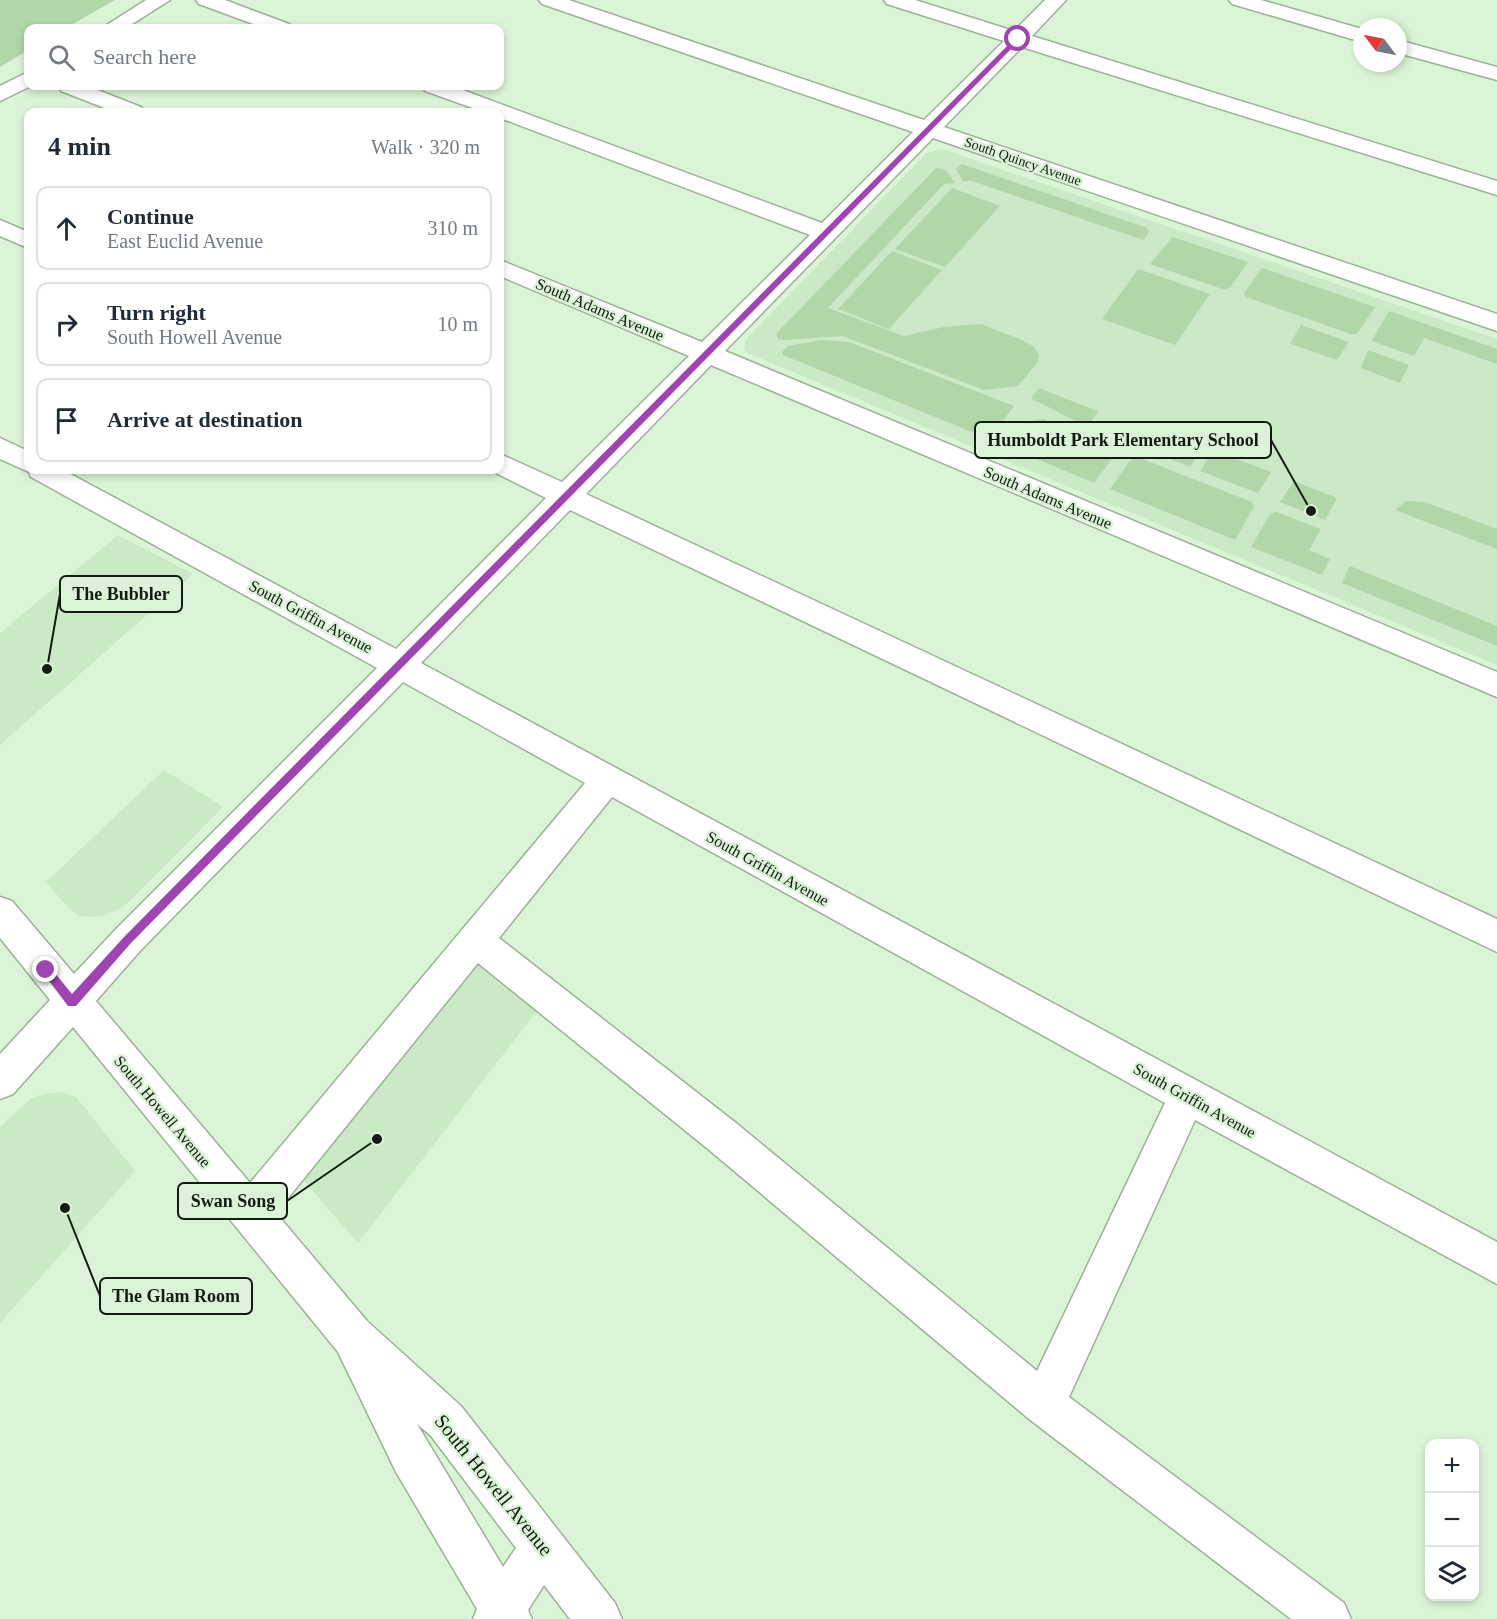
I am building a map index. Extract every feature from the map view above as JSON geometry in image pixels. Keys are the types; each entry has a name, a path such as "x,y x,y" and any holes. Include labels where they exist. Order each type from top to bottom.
{"street":[{"path":"119,24 160,0"},
{"path":"206,0 271,24"},
{"name":"South Quincy Avenue","path":"549,0 1497,323"},
{"path":"894,0 1497,188"},
{"path":"0,1081 128,940 1056,0"},
{"path":"1239,0 1353,33"},
{"path":"1407,49 1497,74"},
{"path":"0,95 24,80"},
{"path":"79,90 123,108"},
{"path":"445,90 493,108"},
{"path":"504,112 825,233"},
{"path":"0,227 24,239"},
{"name":"South Adams Avenue","path":"504,269 1497,685"},
{"path":"0,447 24,461"},
{"path":"504,465 1497,936"},
{"name":"South Griffin Avenue","path":"48,474 1497,1264"},
{"path":"250,1214 607,780"},
{"name":"South Howell Avenue","path":"0,912 72,1002 352,1336 446,1421 599,1619"},
{"path":"475,940 722,1136 1044,1404 1328,1619"},
{"path":"1044,1404 1187,1096"},
{"name":"South Howell Avenue","path":"352,1336 411,1457 502,1615"},
{"path":"502,1615 543,1546"}],"shaded area":[{"path":"0,0 115,0 73,24 24,24 24,52 0,67"},
{"path":"942,149 1497,339 1497,665 747,353 744,348 747,338 927,153"},
{"path":"962,164 1147,228 1149,232 1143,240 972,181 963,181 956,169"},
{"path":"936,168 946,170 955,183 944,184 828,308 904,336 944,327 981,324 1022,340 1033,346 1039,355 1038,362 1018,386 984,390 843,336 785,340 778,339 776,334"},
{"path":"952,188 1000,206 945,267 895,249"},
{"path":"1173,237 1248,262 1230,288 1225,290 1150,264"},
{"path":"892,251 942,270 889,329 838,309"},
{"path":"1262,268 1375,307 1357,334 1351,334 1246,297 1244,293"},
{"path":"1138,269 1210,294 1175,345 1102,319"},
{"path":"1389,311 1497,349 1497,364 1424,338 1414,356 1374,342 1372,340"},
{"path":"1301,325 1349,342 1337,360 1290,344"},
{"path":"822,340 849,342 1014,406 989,439 783,355 782,352 788,346"},
{"path":"1368,350 1409,365 1400,383 1361,368"},
{"path":"1039,388 1098,412 1088,426 1031,399"},
{"path":"1044,419 1114,447 1117,452 1094,483 998,443 1014,423"},
{"path":"1157,428 1203,446 1190,467 1143,448"},
{"path":"1213,450 1271,472 1258,493 1200,471"},
{"path":"1137,457 1252,502 1254,507 1235,540 1110,489 1131,459"},
{"path":"1294,481 1337,498 1325,520 1280,502"},
{"path":"1406,501 1425,502 1497,529 1497,549 1395,510"},
{"path":"1276,512 1321,529 1309,550 1330,559 1322,575 1251,547 1270,514"},
{"path":"118,535 193,574 0,745 0,633"},
{"path":"1350,566 1497,626 1497,646 1342,583"},
{"path":"164,770 223,807 131,900 119,909 102,916 79,916 69,909 46,882"},
{"path":"475,959 539,1008 358,1243 300,1176"},
{"path":"62,1092 77,1098 135,1171 0,1323 0,1127 30,1099"}],"place":[{"name":"Humboldt Park Elementary School","path":"1311,511"},
{"name":"The Bubbler","path":"47,669"},
{"name":"Swan Song","path":"377,1139"},
{"name":"The Glam Room","path":"65,1208"}],"route":[{"path":"46,970 72,1002 128,940 1018,39"}]}
